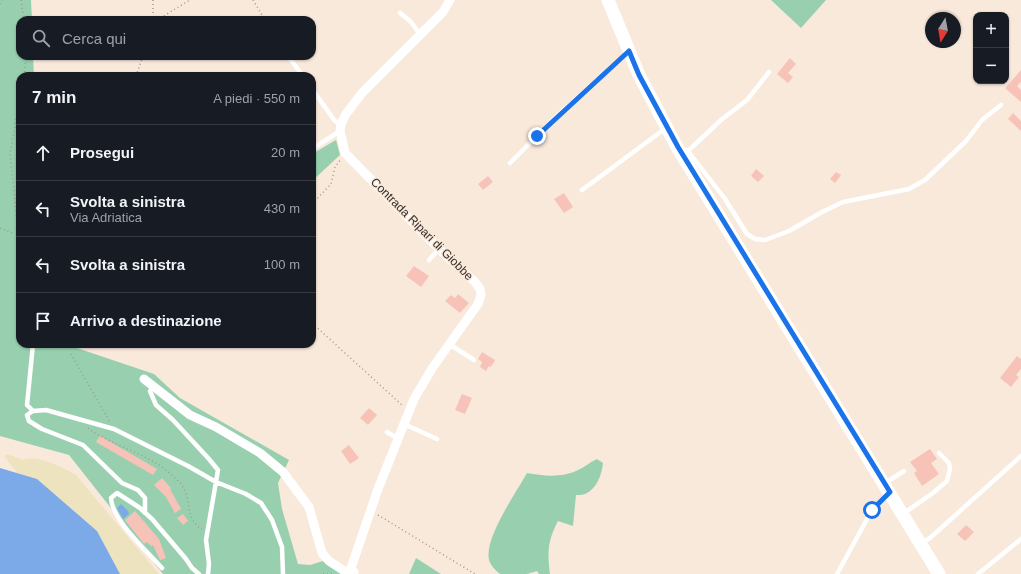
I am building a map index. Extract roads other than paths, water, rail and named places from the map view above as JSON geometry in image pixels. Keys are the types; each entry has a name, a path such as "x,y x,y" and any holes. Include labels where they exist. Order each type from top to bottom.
{"main road":[{"path":"608,0 639,75 667,128 683,149 939,574"}],"street":[{"path":"340,127 346,114 362,93 443,12 450,0"},
{"name":"Contrada Ripari di Giobbe","path":"340,127 345,152 439,249 475,282 480,289 481,295 478,304 433,367 414,398 370,510 351,573"},
{"path":"144,379 190,414 216,426 260,453 283,472 309,507 322,553 329,561 351,573"}],"lane":[{"path":"400,14 410,21 420,34"},
{"path":"510,163 556,117 629,51"},
{"path":"291,60 299,72"},
{"path":"769,72 747,100 683,149 725,199 747,234 755,239 765,240 789,231 843,202 909,189 926,180 966,141 982,120 1001,104"},
{"path":"316,95 340,127 316,146"},
{"path":"582,190 667,128"},
{"path":"429,260 439,249"},
{"path":"449,344 474,360"},
{"path":"33,348 27,404 33,411"},
{"path":"153,387 150,391 156,405 184,431 218,470 206,540 209,564 208,574"},
{"path":"145,513 145,498 138,490 122,483 83,445 42,429 29,421 27,415 33,411 46,410 114,429 188,466 216,482 246,494 261,503 272,520 282,547 283,574"},
{"path":"404,424 437,439"},
{"path":"387,432 398,438"},
{"path":"903,514 933,493 947,480 950,469 949,463 939,453"},
{"path":"920,544 930,538 1021,456"},
{"path":"837,574 872,510 887,488 904,471"},
{"path":"162,568 122,525 112,506 112,498 117,493 140,508 186,558 192,568 199,574"},
{"path":"978,574 1021,539"}],"water":[{"path":"0,468 37,479 97,531 120,574 0,574"},
{"path":"121,504 129,514 123,519 117,508"}]}
